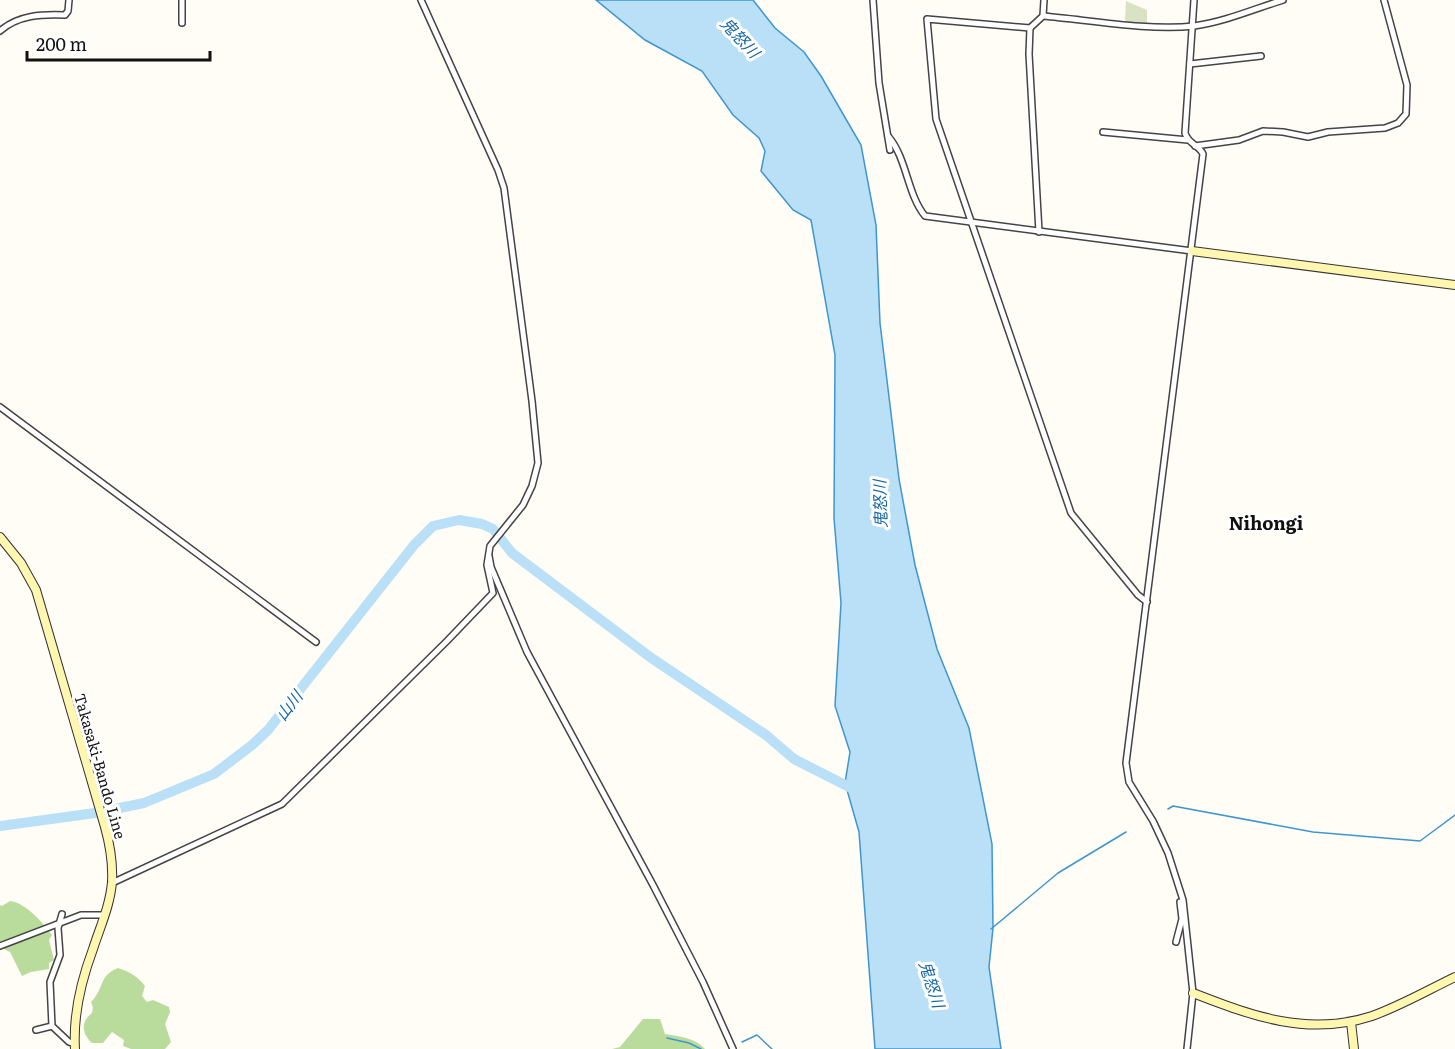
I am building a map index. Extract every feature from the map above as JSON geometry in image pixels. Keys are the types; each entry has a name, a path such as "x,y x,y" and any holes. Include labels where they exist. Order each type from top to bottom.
{"street":[{"path":"0,31 16,20 46,14 65,15 68,11 69,0"},
{"path":"182,0 182,24"},
{"path":"112,882 282,804 493,593 487,565 490,546 523,505 532,486 538,463 507,203 498,170 421,0"},
{"path":"873,0 879,83 890,150"},
{"path":"1039,232 1029,54 1030,28 1043,16 1044,0"},
{"path":"1188,141 1185,133 1194,0"},
{"path":"1043,16 1151,26 1193,26 1211,23 1283,0"},
{"path":"1195,146 1239,140 1263,131 1308,137 1328,132 1385,128 1398,123 1406,114 1407,85 1384,0"},
{"path":"1030,28 927,19 936,119 1071,513 1138,595 1147,602"},
{"path":"1190,64 1261,56"},
{"path":"1103,132 1188,141 1203,154 1126,763 1129,782 1153,821 1168,853 1179,885 1185,913 1193,993 1187,1049"},
{"path":"888,136 896,147 925,216 1455,285"},
{"path":"0,407 316,642"},
{"name":"Takasaki-Bando Line","path":"0,537 21,563 36,590 111,852 112,882 105,915 80,991 75,1046"},
{"path":"489,555 532,661 653,885 703,982 733,1049"},
{"path":"1176,942 1182,919 1179,885"},
{"path":"62,914 59,923 60,955 50,982 52,1026 75,1046"},
{"path":"0,946 81,915 105,915"},
{"path":"1193,993 1272,1021 1311,1026 1351,1022 1374,1016 1455,976"},
{"path":"1351,1022 1354,1049"},
{"path":"36,1030 52,1026"}],"green space":[{"path":"1126,1 1147,10 1147,23 1125,22"},
{"path":"10,901 28,909 52,935 49,940 54,960 49,963 49,969 22,976 10,952 2,948 0,905"},
{"path":"118,968 133,975 145,986 142,996 147,1002 153,1000 169,1007 170,1012 165,1024 171,1042 165,1049 131,1049 123,1046 124,1040 112,1032 103,1043 92,1043 86,1036 84,1024 92,1013 91,1002 107,975"},
{"path":"643,1019 660,1019 665,1034 692,1040 705,1049 612,1049 620,1047"}],"water":[{"name":"鬼怒川","path":"596,0 753,0 775,28 804,52 821,76 861,145 876,225 880,323 899,479 915,565 937,649 969,728 992,844 993,928 989,967 1001,1049 875,1049 859,832 845,783 850,752 835,706 841,603 834,518 835,355 811,220 793,210 761,171 765,151 759,138 733,115 702,71 645,40"}],"waterway":[{"name":"山川","path":"0,826 95,813 144,803 214,774 268,730 414,545 433,526 459,520 482,524 493,529 512,553 650,657 766,735 794,759 855,790"},
{"path":"1168,809 1173,806 1313,832 1420,841 1455,815"},
{"path":"991,929 1058,873 1126,832"},
{"name":"山川","path":"742,1042 757,1035 772,1049"},
{"name":"山川","path":"667,1038 689,1043 701,1049"}],"district":[{"name":"Nihongi","path":"1266,522"}]}
